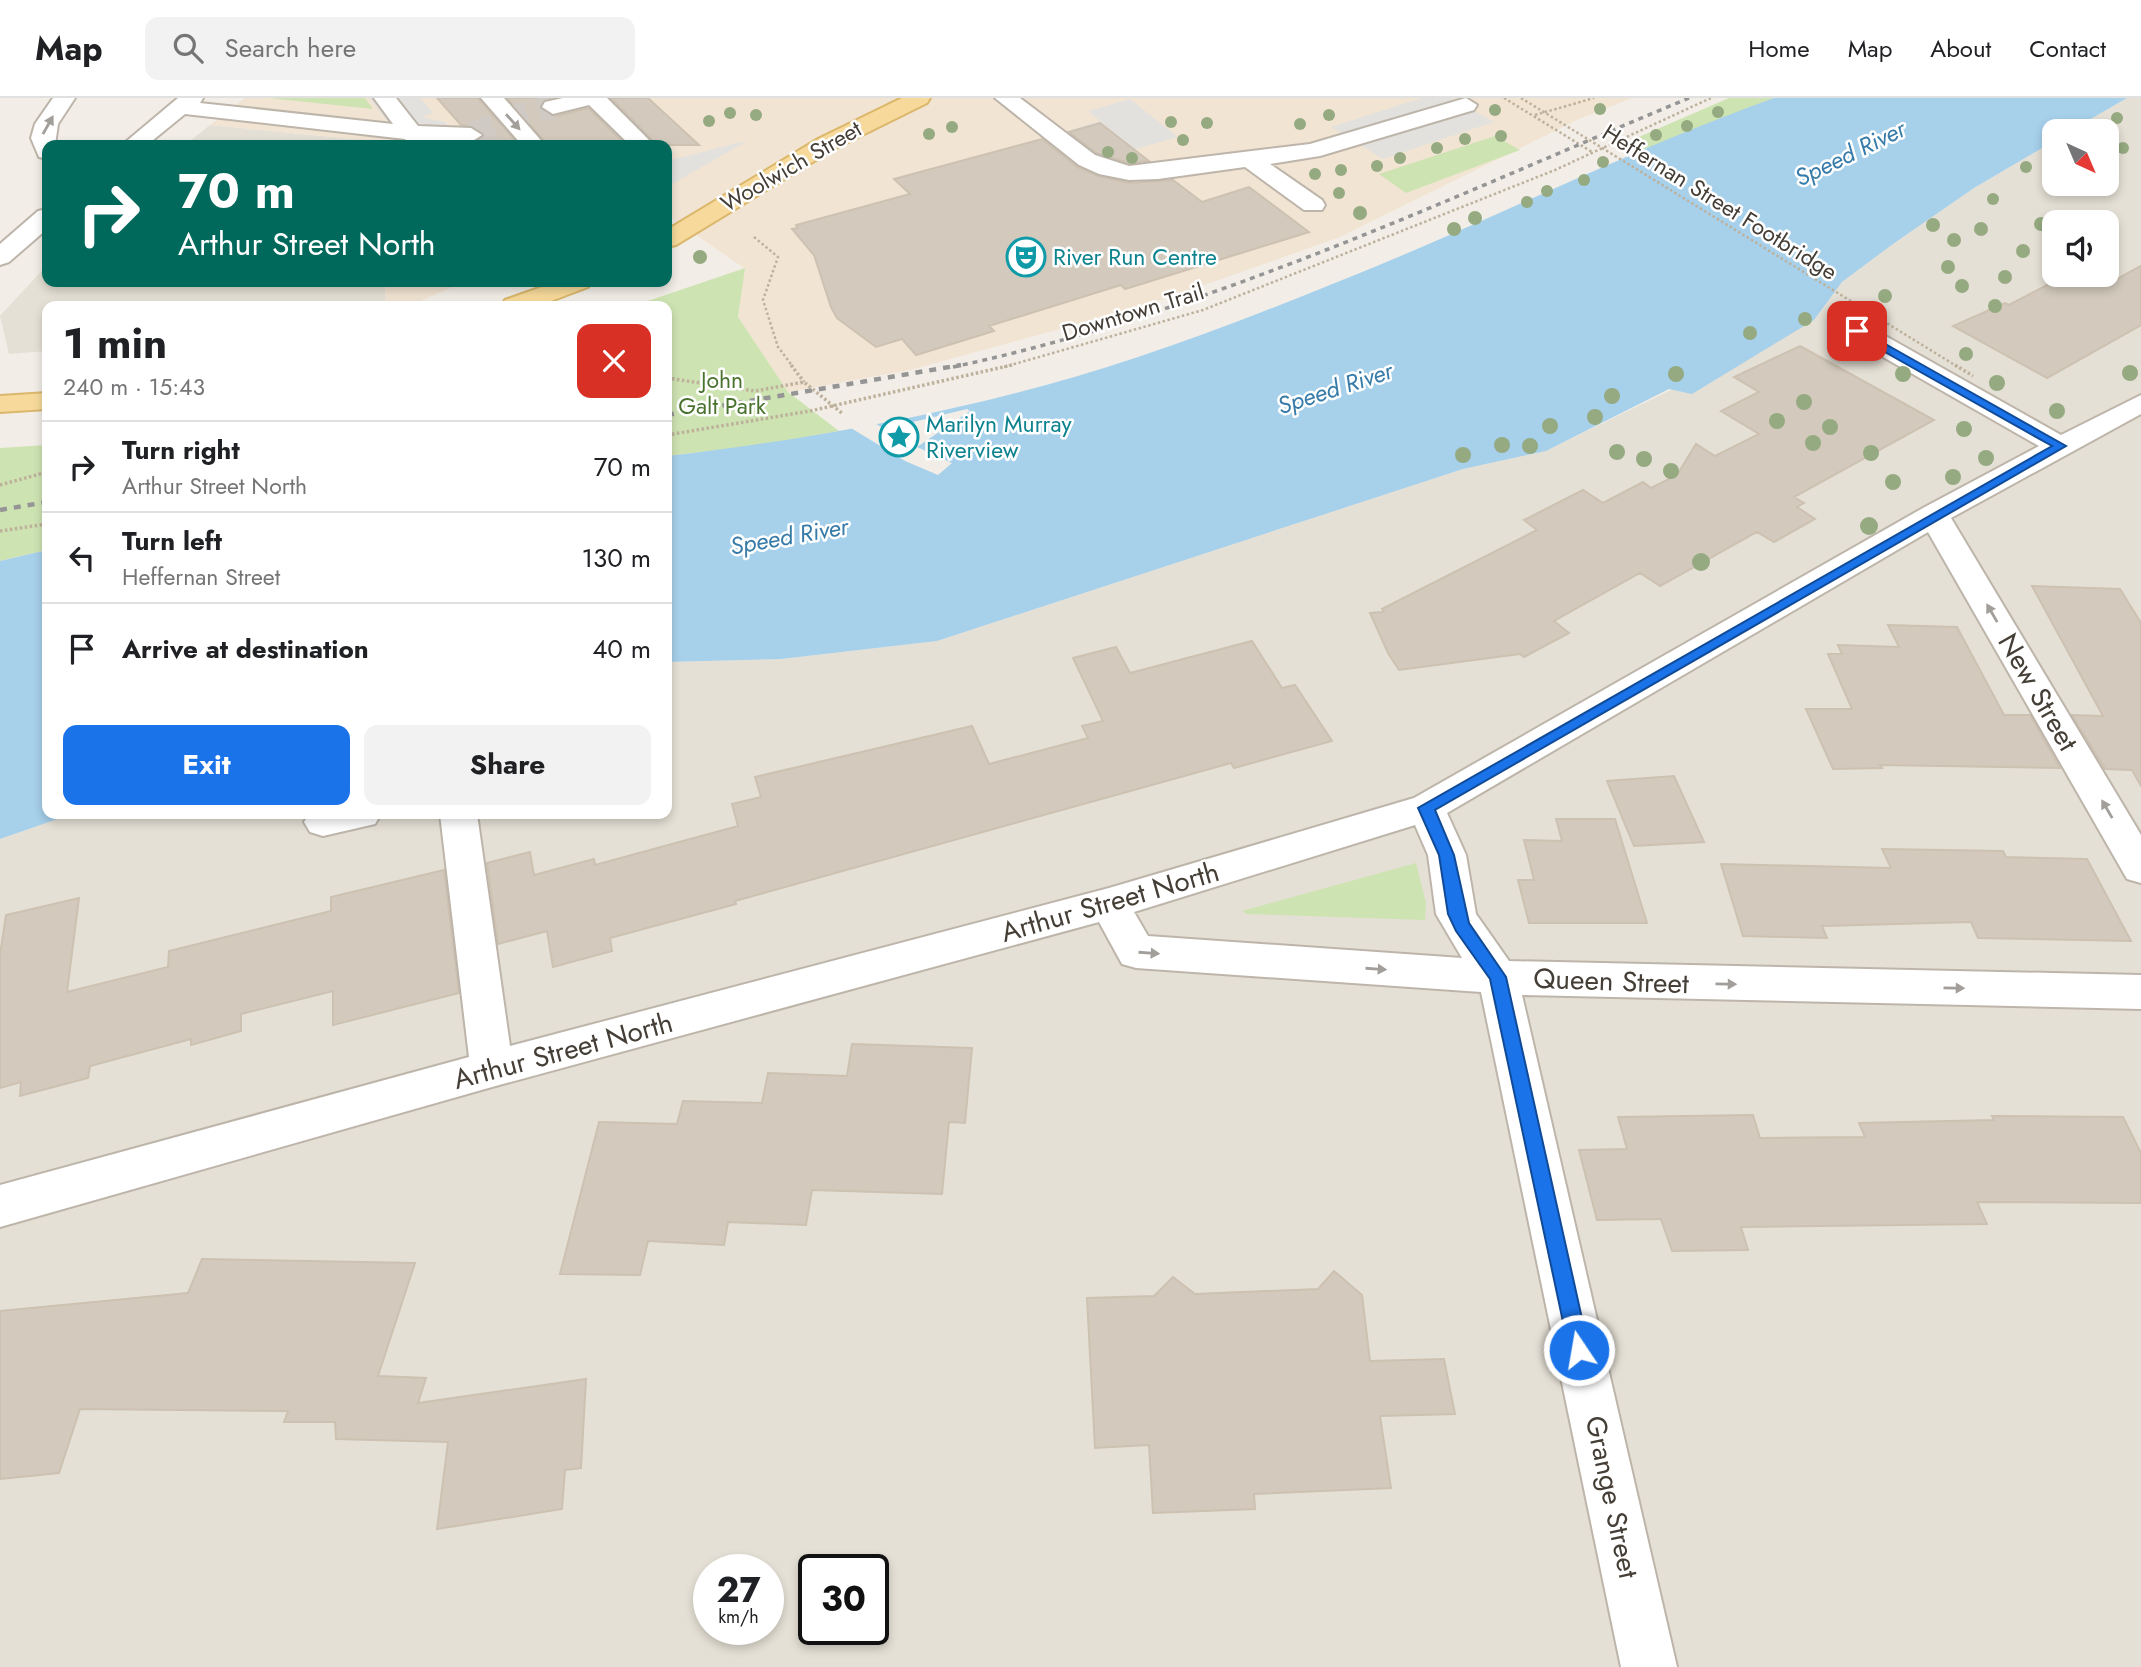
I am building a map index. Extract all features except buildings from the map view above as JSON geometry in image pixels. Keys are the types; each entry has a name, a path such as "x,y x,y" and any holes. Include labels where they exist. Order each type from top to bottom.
{"main road":[{"name":"Woolwich Street","path":"672,237 826,144 919,98"},
{"path":"528,301 565,287"},
{"path":"0,404 42,401"}],"street":[{"path":"42,140 42,132 64,98"},
{"path":"385,98 416,139"},
{"path":"492,98 530,140"},
{"path":"1006,98 1087,160 1107,169 1129,173 1158,172 1312,151 1466,105"},
{"path":"552,107 580,100 597,100 638,140"},
{"path":"139,140 186,103 416,139 466,130"},
{"path":"1250,160 1314,205"},
{"path":"0,257 42,220"},
{"path":"1857,331 2060,446"},
{"name":"Arthur Street North","path":"0,1206 492,1069 1109,904 1426,808 1934,516 2141,403"},
{"name":"New Street","path":"1934,516 2141,868"},
{"name":"Grange Street","path":"1426,808 1447,855 1456,914 1462,927 1498,977 1649,1667"},
{"path":"323,822 338,819"},
{"path":"459,819 492,1069"},
{"name":"Queen Street","path":"1109,904 1136,952 1498,977 2141,992"}],"path":[{"path":"1503,98 1593,153"},
{"name":"Heffernan Street Footbridge","path":"1521,98 1973,376"},
{"path":"1534,116 1594,98"},
{"name":"Downtown Trail","path":"672,434 830,405 1037,359 1203,310 1391,238 1593,153 1711,98"},
{"path":"754,237 778,257 763,300 778,347 804,382 843,414"},
{"path":"672,379 755,391 804,382"},
{"path":"0,485 42,473"},
{"path":"0,531 42,525"}],"shaded area":[{"path":"245,98 1632,98 1577,120 1340,237 1144,306 910,370 788,392 738,317 744,268 672,218 672,140 362,140 210,125"},
{"path":"369,98 421,98 433,113 422,117 445,122 460,140 402,140"},
{"path":"1422,98 1451,98 1494,122 1383,159 1331,127"},
{"path":"2127,98 2141,98 2141,1667 0,1667 0,839 58,819 672,819 672,662 781,659 937,641 1463,469 1546,451 1814,320 1842,282 1974,188 2042,148 2042,196 2119,196 2119,119 2091,119"},
{"path":"1130,99 1178,137 1111,156 1073,129 1100,121 1088,111"},
{"path":"210,125 363,140 191,140"},
{"path":"749,140 672,184 672,160"},
{"path":"42,270 42,287 385,287 386,301 42,301 42,351 9,354 0,316"},
{"path":"385,287 453,287 420,301 386,301"}],"green space":[{"path":"268,98 365,98 373,109"},
{"path":"1729,98 1774,98 1633,154 1618,146"},
{"path":"1495,136 1520,150 1406,193 1379,174"},
{"name":"John Galt Park","path":"745,268 738,317 788,392 839,431 764,445 672,455 672,301 648,301"},
{"path":"42,445 42,551 0,561 0,448"},
{"path":"1416,863 1426,903 1425,920 1247,914 1242,911"}],"water":[{"name":"Speed River","path":"1774,98 2127,98 2091,119 2042,119 2042,148 1974,188 1842,282 1814,320 1692,394 1669,389 1546,451 1463,469 937,641 781,659 672,662 672,455 785,440 905,419 1023,391 1138,357 1386,262 1662,142"},
{"path":"42,551 42,819 58,819 0,839 0,561"}],"pier":[{"name":"Marilyn Murray Riverview","path":"967,409 970,411 917,447 952,463 938,475 905,461 846,425 870,420 884,429"}],"tunnel":[{"path":"471,135 513,117 553,107"}],"railway":[{"path":"953,367 1048,344 1235,284 1418,213 1689,98"},
{"path":"672,414 961,365"},
{"path":"0,510 42,503"}],"place":[{"name":"River Run Centre","path":"1026,257"},
{"name":"Marilyn Murray Riverview","path":"899,437"}],"route":[{"path":"1579,1350 1498,977 1462,927 1456,914 1447,855 1426,808 2060,446 1857,331"}]}
